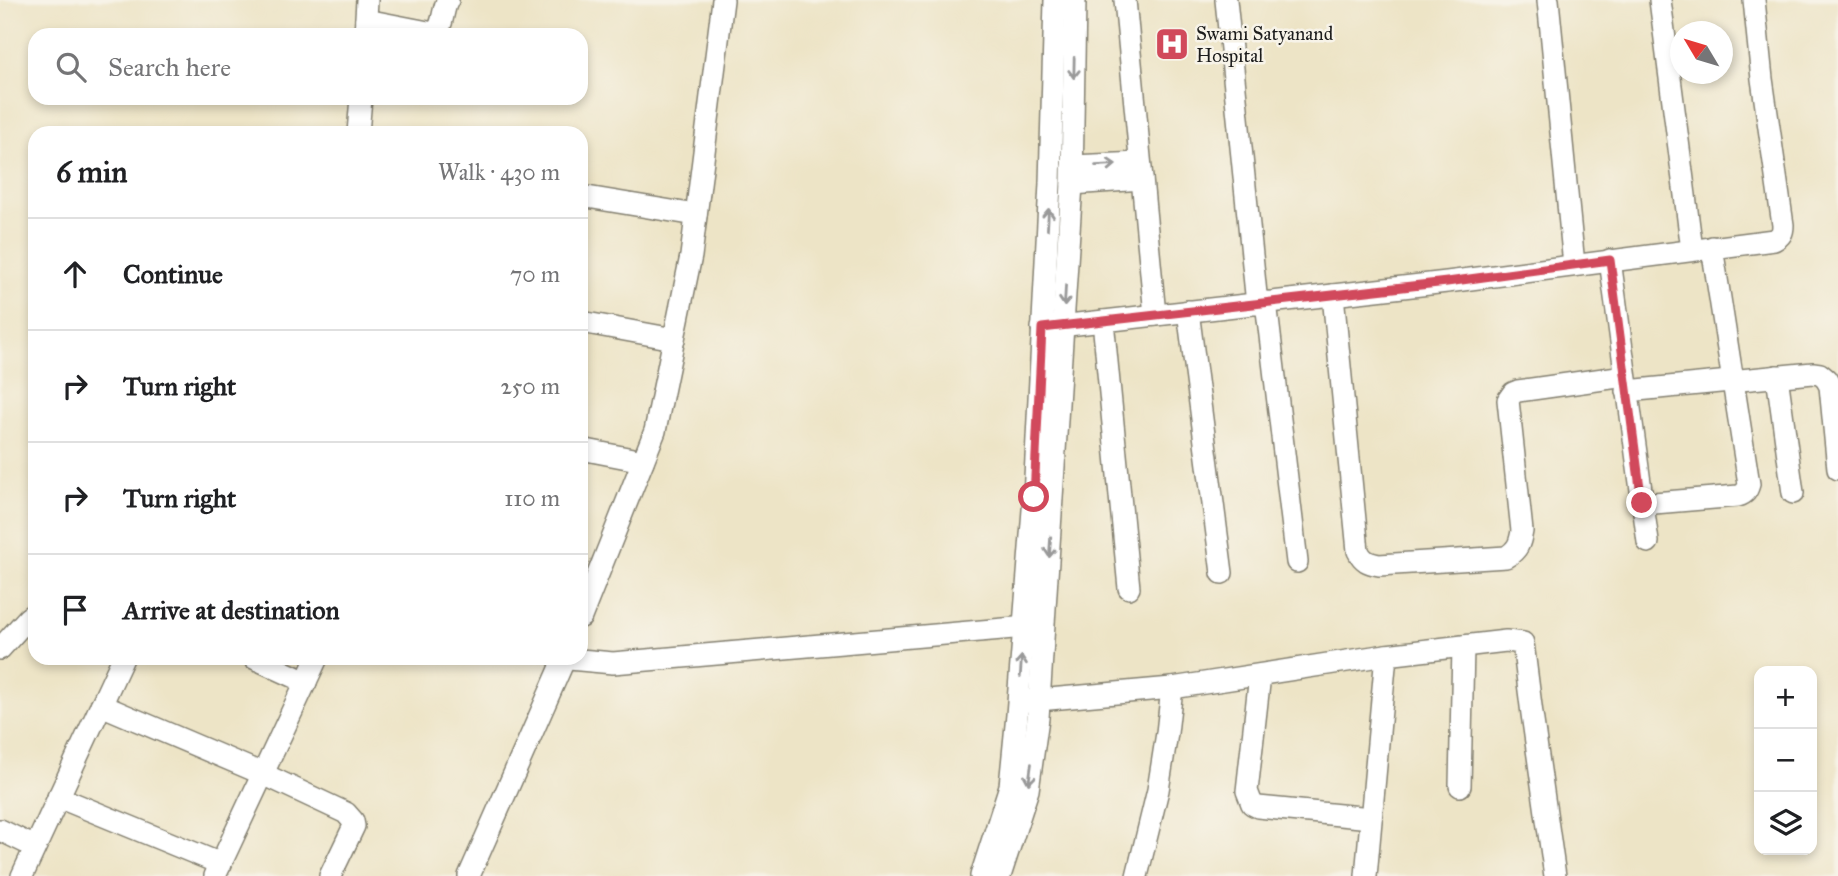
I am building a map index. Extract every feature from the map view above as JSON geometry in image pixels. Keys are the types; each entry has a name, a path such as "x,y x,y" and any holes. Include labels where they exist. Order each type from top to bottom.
{"street":[{"path":"439,28 448,0"},
{"path":"588,599 654,431 691,256 723,0"},
{"path":"1034,626 1034,497 1050,170 1055,0"},
{"path":"981,876 1010,786 1029,701 1063,326 1072,175 1075,0"},
{"path":"1125,0 1155,315"},
{"path":"1226,0 1262,303 1297,562"},
{"path":"1548,0 1574,265"},
{"path":"1642,503 1738,496 1748,490 1749,484 1733,380 1702,248 1660,0"},
{"path":"1042,328 1774,240 1783,232 1754,0"},
{"path":"366,18 411,28"},
{"path":"359,126 361,105"},
{"path":"1072,175 1141,171"},
{"path":"588,198 696,215"},
{"path":"1610,260 1648,542"},
{"path":"1333,295 1358,551 1362,559 1369,563 1379,565 1506,556 1514,552 1519,545 1522,531 1508,400 1518,391 1820,374 1830,386 1838,469"},
{"path":"1188,311 1222,573"},
{"path":"1103,321 1129,588"},
{"path":"588,323 674,339"},
{"path":"1777,376 1793,492"},
{"path":"588,450 643,461"},
{"path":"0,649 28,618"},
{"path":"588,661 613,663 1034,626"},
{"path":"1029,701 1172,688 1463,646 1506,641 1524,643 1555,876"},
{"path":"1460,786 1463,646"},
{"path":"1366,876 1386,656"},
{"path":"29,874 35,847 120,665"},
{"path":"269,665 306,682"},
{"path":"58,797 218,870 314,665"},
{"path":"469,876 559,665"},
{"path":"1260,675 1247,791 1252,804 1258,807 1371,818"},
{"path":"1137,876 1158,790 1172,688"},
{"path":"1000,876 1028,789 1038,718 1029,701"},
{"path":"102,705 346,813 354,821 354,826 330,876"},
{"path":"0,830 35,847"}],"place":[{"name":"Swami Satyanand Hospital","path":"1172,44"}],"route":[{"path":"1034,497 1042,328 1447,282 1610,260 1642,503"}]}
